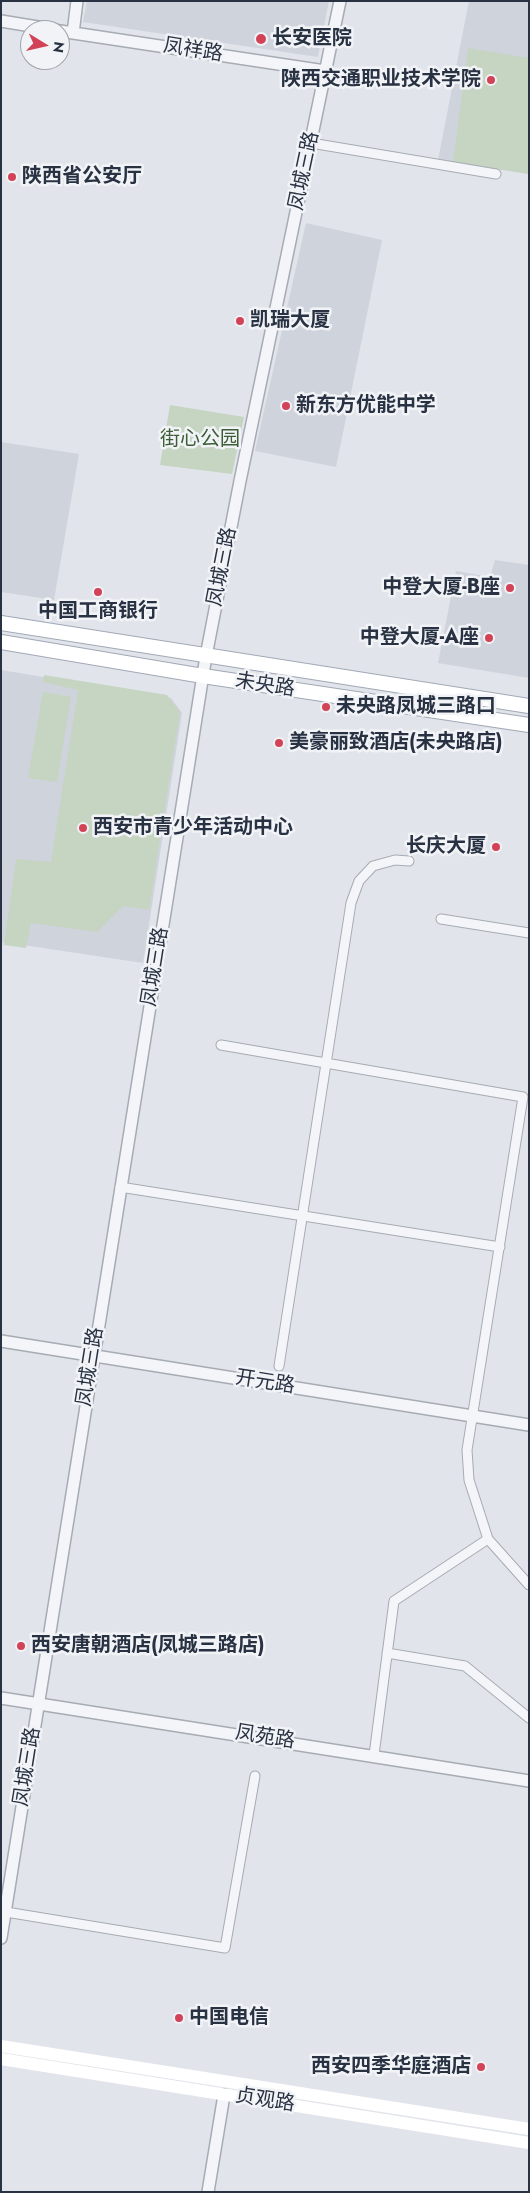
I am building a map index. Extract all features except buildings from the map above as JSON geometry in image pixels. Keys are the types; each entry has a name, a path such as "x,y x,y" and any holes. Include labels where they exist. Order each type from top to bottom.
{"main road":[{"name":"未央路","path":"1,623 529,706"},
{"name":"未央路","path":"1,642 202,676 529,726"},
{"name":"贞观路","path":"1,2046 529,2129"},
{"name":"贞观路","path":"1,2060 529,2143"}],"street":[{"path":"72,33 78,1"},
{"name":"凤城三路","path":"1,1938 202,676 240,481 340,1"},
{"path":"1,21 20,24"},
{"name":"凤祥路","path":"72,33 326,71"},
{"path":"311,143 496,174"},
{"path":"279,1366 351,903 359,881 373,866 395,860 409,861"},
{"path":"441,919 529,933"},
{"path":"221,1045 523,1098 467,1450 469,1480 488,1539 529,1585"},
{"path":"120,1187 500,1247"},
{"name":"开元路","path":"1,1341 529,1425"},
{"path":"374,1755 394,1601 488,1539"},
{"path":"387,1653 465,1666 529,1718"},
{"name":"凤苑路","path":"1,1698 374,1755 529,1781"},
{"path":"6,1912 226,1948 255,1776"},
{"path":"208,2192 224,2095"}],"shaded area":[{"name":"长安医院","path":"87,1 329,1 318,57 83,22"},
{"name":"陕西交通职业技术学院","path":"469,1 529,1 529,174 438,160"},
{"path":"306,223 382,240 336,467 255,451"},
{"path":"1,442 79,454 54,600 1,592"},
{"path":"495,560 529,565 529,678 438,663 456,571 490,577"},
{"name":"西安市青少年活动中心","path":"1,670 171,698 182,713 143,963 3,942 1,951"}],"green space":[{"name":"陕西交通职业技术学院","path":"468,48 529,58 529,174 453,162"},
{"name":"街心公园","path":"170,405 244,417 232,474 160,465"},
{"name":"西安市青少年活动中心","path":"44,675 167,695 180,712 149,910 123,906 97,932 31,923 26,948 4,945 16,859 51,862 78,690 43,682"},
{"path":"43,692 71,697 57,782 28,778"}],"place":[{"name":"长安医院","path":"261,39"},
{"name":"陕西交通职业技术学院","path":"491,80"},
{"name":"陕西省公安厅","path":"12,177"},
{"name":"凯瑞大厦","path":"240,321"},
{"name":"新东方优能中学","path":"286,406"},
{"name":"中登大厦-B座","path":"510,588"},
{"name":"中国工商银行","path":"98,592"},
{"name":"中登大厦-A座","path":"489,638"},
{"name":"未央路凤城三路口","path":"326,707"},
{"name":"美豪丽致酒店(未央路店)","path":"279,743"},
{"name":"西安市青少年活动中心","path":"83,828"},
{"name":"长庆大厦","path":"496,847"},
{"name":"西安唐朝酒店(凤城三路店)","path":"21,1646"},
{"name":"中国电信","path":"179,2018"},
{"name":"西安四季华庭酒店","path":"481,2067"}]}
